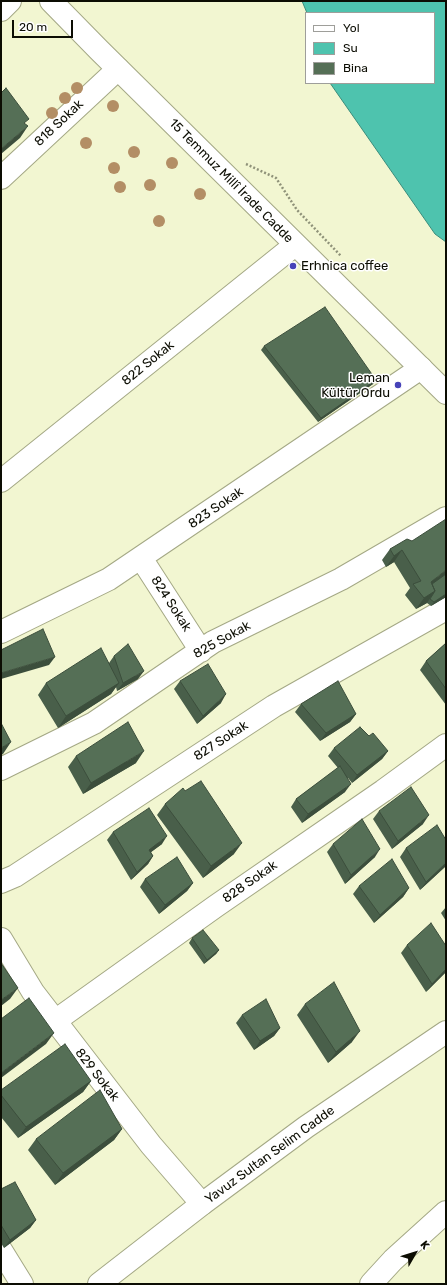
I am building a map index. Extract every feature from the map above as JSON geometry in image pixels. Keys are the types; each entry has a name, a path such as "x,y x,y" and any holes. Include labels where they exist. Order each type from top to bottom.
{"street":[{"path":"1,10 10,1"},
{"name":"15 Temmuz Millî İrade Cadde","path":"51,1 295,245 446,393"},
{"name":"818 Sokak","path":"1,178 118,69"},
{"name":"822 Sokak","path":"1,481 295,245"},
{"name":"823 Sokak","path":"1,632 109,579 421,368"},
{"name":"825 Sokak","path":"1,769 94,723 220,639 341,579 446,518"},
{"name":"824 Sokak","path":"141,558 201,651"},
{"name":"827 Sokak","path":"1,882 15,876 274,706 446,609"},
{"name":"828 Sokak","path":"55,1021 446,745"},
{"name":"829 Sokak","path":"1,939 33,992 151,1145 202,1204"},
{"name":"Yavuz Sultan Selim Cadde","path":"99,1284 202,1204 306,1127 446,1032"},
{"path":"371,1284 393,1260 446,1212"},
{"path":"1,1250 22,1284"}],"water":[{"path":"302,1 446,1 446,242 435,234 331,84 435,84 435,12 307,12"}],"building":[{"path":"6,88 29,119 24,123 28,126 1,149 1,93"},
{"path":"325,307 376,380 321,418 264,346"},
{"path":"446,519 446,570 431,582 435,591 424,598 413,584 421,581 402,550 394,556 390,549 407,539 412,541"},
{"path":"446,574 446,594 434,602 430,599 435,591 432,584"},
{"path":"43,629 55,657 1,673 1,650"},
{"path":"446,643 446,689 426,661"},
{"path":"128,644 144,671 123,683 114,656"},
{"path":"101,648 119,683 66,716 46,683"},
{"path":"208,664 226,694 203,716 180,681"},
{"path":"338,681 356,714 326,733 301,704"},
{"path":"128,722 144,751 91,783 76,756"},
{"path":"1,723 11,742 1,748"},
{"path":"360,727 369,736 373,733 388,751 357,775 334,748"},
{"path":"340,766 351,784 308,814 296,799"},
{"path":"201,781 242,843 211,866 165,804 183,788 185,791"},
{"path":"411,787 429,815 398,841 379,811"},
{"path":"149,808 167,836 149,850 153,856 137,872 113,832"},
{"path":"362,819 380,849 351,875 333,844"},
{"path":"437,825 446,840 446,863 426,882 406,848"},
{"path":"177,857 193,883 165,905 145,879"},
{"path":"392,859 409,888 380,915 359,886"},
{"path":"431,923 446,946 446,969 432,984 407,945"},
{"path":"203,930 219,950 207,960 192,938"},
{"path":"1,963 18,988 1,1000"},
{"path":"334,982 360,1031 336,1052 305,1004"},
{"path":"29,998 54,1033 1,1073 1,1019"},
{"path":"266,999 280,1028 260,1041 242,1015"},
{"path":"65,1044 91,1081 26,1127 1,1095 1,1090"},
{"path":"100,1090 122,1129 63,1173 36,1139"},
{"path":"15,1182 36,1220 10,1240 1,1225 1,1189"}],"place":[{"name":"Erhnica coffee","path":"293,266"},
{"name":"Leman Kültür Ordu","path":"398,385"}]}
